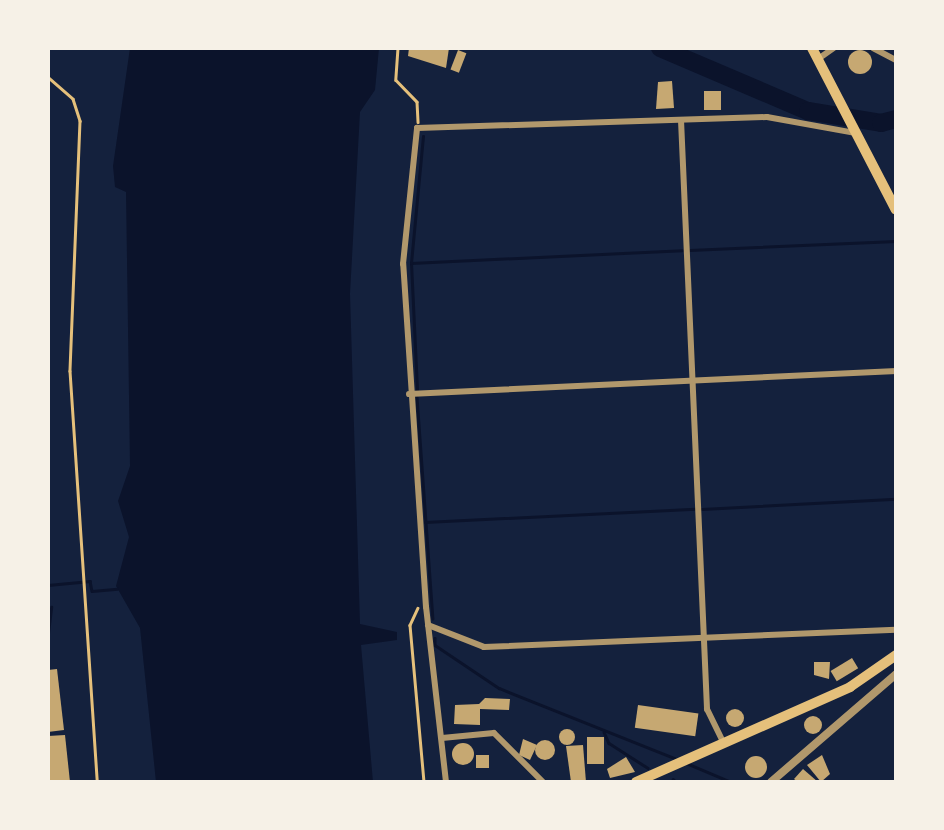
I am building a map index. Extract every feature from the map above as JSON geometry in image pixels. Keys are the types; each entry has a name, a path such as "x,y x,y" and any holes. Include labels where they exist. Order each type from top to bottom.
{"main road":[{"path":"812,48 896,210"},
{"path":"636,782 679,768 850,687 896,655"}],"street":[{"path":"818,59 834,48"},
{"path":"872,48 896,60"},
{"path":"446,782 428,625 403,264 417,128 767,117 854,130"},
{"path":"681,120 707,708 725,747"},
{"path":"409,394 896,371"},
{"path":"428,625 484,647 896,630"},
{"path":"771,782 896,674"},
{"path":"442,738 494,733 543,782"}],"path":[{"path":"398,48 396,80 417,102 417,128"},
{"path":"48,77 73,99 80,121 70,371 80,590 97,782"},
{"path":"418,608 411,636 424,782"}],"water":[{"path":"130,48 379,48 375,90 360,112 350,294 360,624 397,632 397,640 361,645 373,782 156,782 140,628 116,586 129,537 118,501 130,466 126,192 115,187 113,166"}],"building":[{"path":"409,48 449,48 446,68 408,56"},
{"path":"458,50 466,53 459,73 450,70"},
{"path":"860,50 872,62 860,74 848,62"},
{"path":"672,81 674,108 656,109 658,82"},
{"path":"704,91 721,91 721,110 704,110"},
{"path":"852,658 858,668 837,681 831,671"},
{"path":"814,662 830,662 829,679 814,675"},
{"path":"57,669 64,730 48,732 48,670"},
{"path":"485,698 510,699 509,710 480,709 480,725 454,724 455,705 479,704"},
{"path":"638,705 698,713 695,736 635,728"},
{"path":"735,709 744,718 735,727 726,718"},
{"path":"813,716 820,718 820,732 813,734 806,732 804,725 806,718"},
{"path":"567,729 575,737 567,745 559,737"},
{"path":"65,735 70,782 48,782 48,736"},
{"path":"587,737 604,737 604,764 587,764"},
{"path":"523,739 537,745 530,760 519,755"},
{"path":"545,740 555,750 545,760 535,750"},
{"path":"463,743 474,754 463,765 452,754"},
{"path":"583,745 586,782 571,782 566,746"},
{"path":"476,755 489,755 489,768 476,768"},
{"path":"822,755 830,774 821,782 807,765"},
{"path":"756,756 764,759 764,775 756,778 748,775 745,767 748,759"},
{"path":"626,757 635,772 610,778 607,769"},
{"path":"803,769 818,782 794,779"}],"waterway":[{"path":"660,48 808,111 881,123 896,119"},
{"path":"417,390 411,263 423,137"},
{"path":"690,250 896,241"},
{"path":"411,263 682,250"},
{"path":"417,397 433,618"},
{"path":"702,509 896,499"},
{"path":"425,522 695,509"},
{"path":"48,585 90,581 92,591 117,589"},
{"path":"48,633 51,607"},
{"path":"435,638 435,645 499,688 679,760"},
{"path":"604,732 609,743 648,768"},
{"path":"686,763 731,782"},
{"path":"673,779 676,782"}]}
